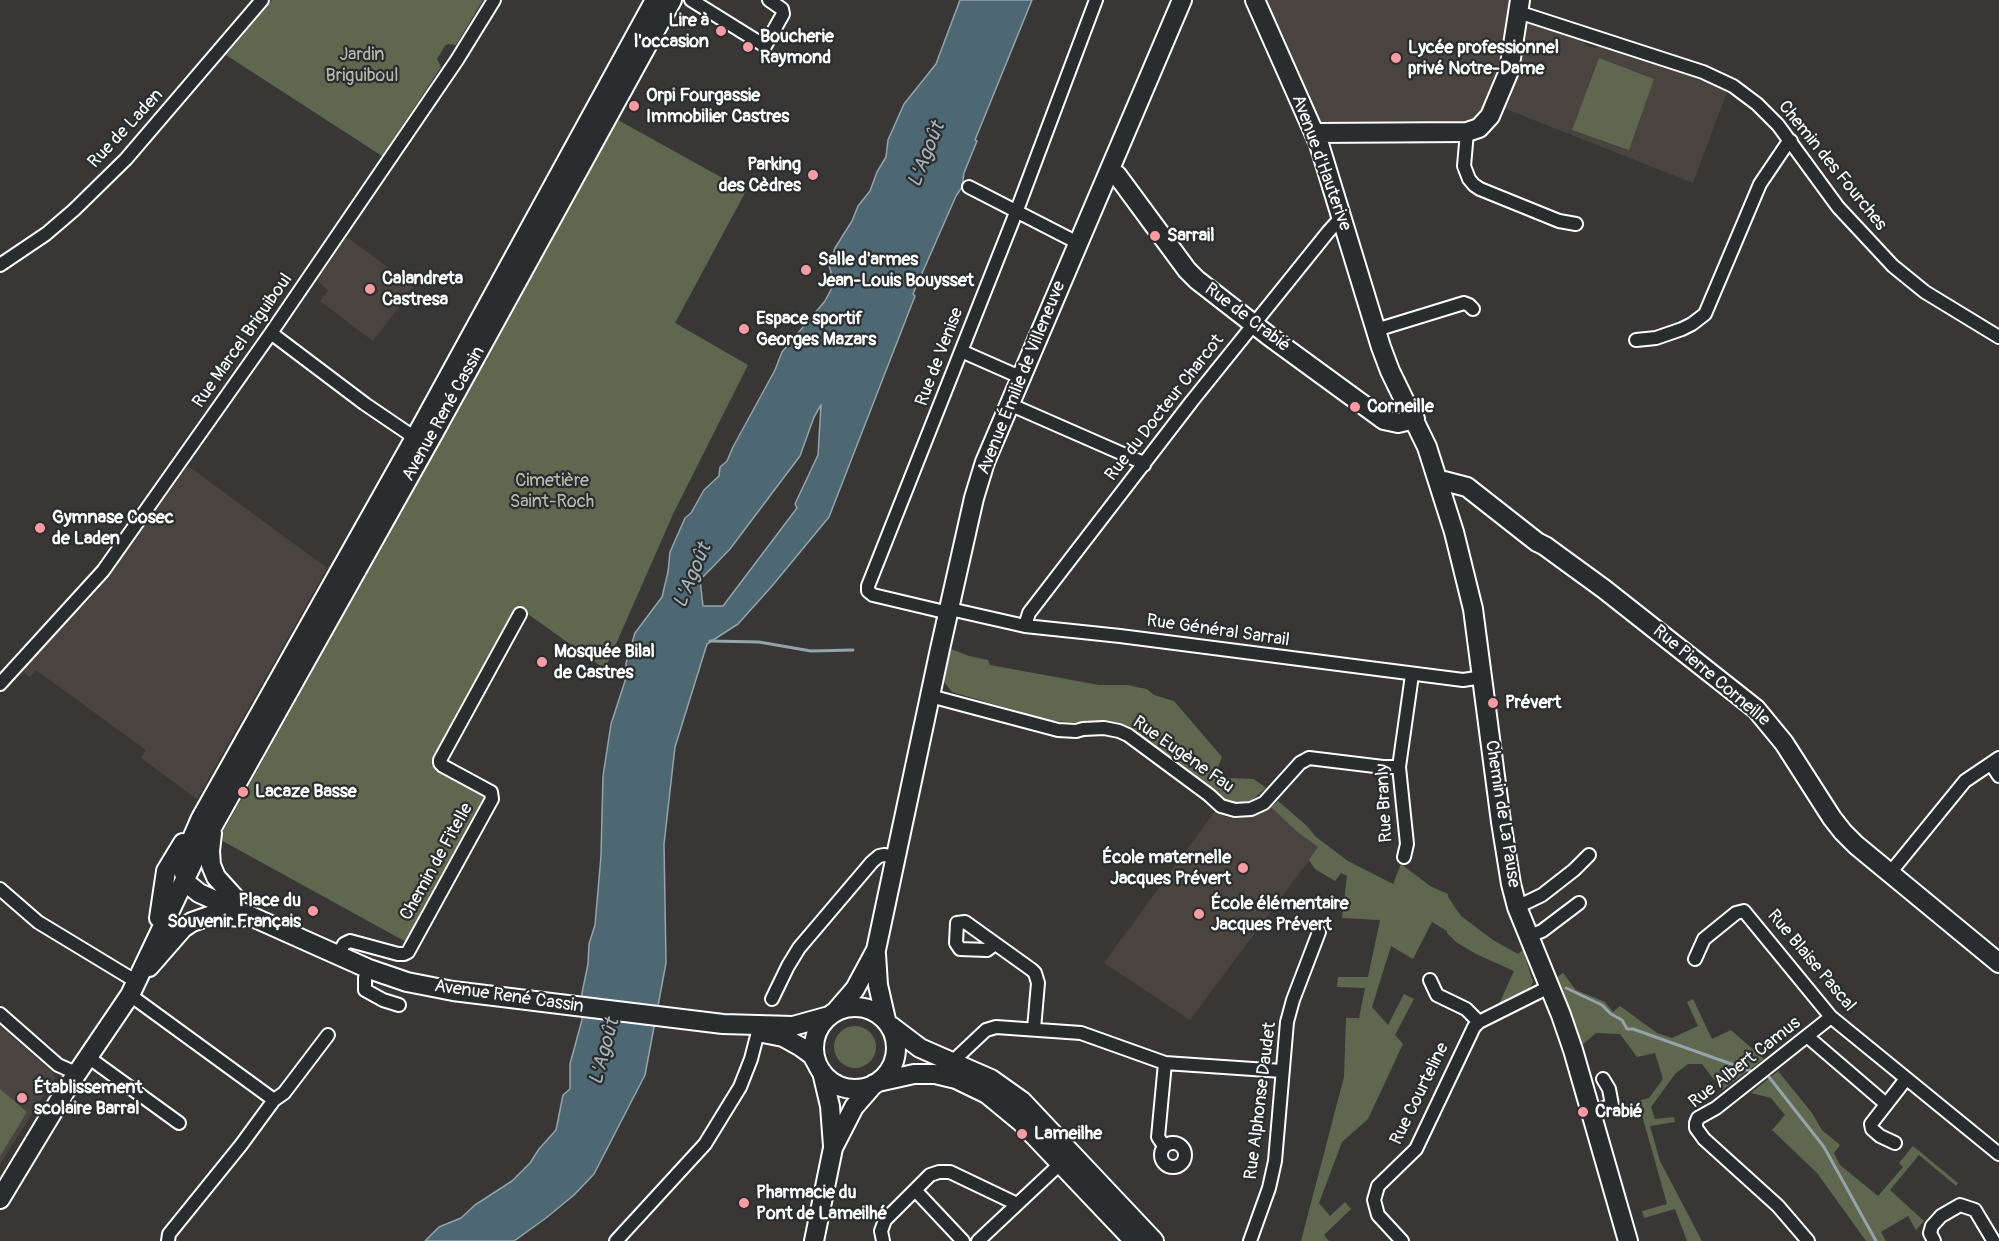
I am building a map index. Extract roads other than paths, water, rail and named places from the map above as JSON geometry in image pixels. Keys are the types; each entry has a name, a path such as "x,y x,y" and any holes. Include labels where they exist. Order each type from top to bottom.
{"main road":[{"name":"Avenue René Cassin","path":"207,824 496,305 656,0"},
{"name":"Avenue René Cassin","path":"496,305 672,0"},
{"name":"Avenue Émilie de Villeneuve","path":"888,1023 878,986 876,950 978,484 989,451 1020,377 1182,0"},
{"name":"Avenue d'Hauterive","path":"1256,0 1314,133 1390,371 1415,419 1439,483"},
{"path":"1314,133 1467,132 1483,125 1492,112 1509,70 1519,6"},
{"name":"Rue de Crabié","path":"1110,172 1117,175 1192,275 1384,420 1398,423 1415,419"},
{"name":"Rue Pierre Corneille","path":"1439,483 1444,481 1467,486 1537,542 1604,589 1756,709 1784,742 1837,825 1856,845 1999,963"},
{"name":"Chemin de La Pause","path":"1439,483 1468,584 1483,677 1500,822 1517,907 1573,1050 1628,1241"},
{"path":"133,989 207,824"},
{"path":"155,939 166,871 170,862 207,824"},
{"path":"207,824 211,865 216,877 235,898"},
{"path":"184,878 193,890 303,939"},
{"path":"162,896 177,881 184,878 198,878 267,913 303,939"},
{"path":"0,1199 76,1074 133,989 183,928 212,915 256,919"},
{"name":"Avenue René Cassin","path":"303,939 369,969 418,984 453,991 723,1024 793,1026 807,1024 832,1014"},
{"name":"Avenue Émilie de Villeneuve","path":"832,1014 855,989 876,950"},
{"path":"833,1148 830,1106 815,1055 816,1034 832,1014 849,1007 863,1007 876,1012 920,1048 991,1079 1022,1101 1154,1241"},
{"path":"814,1241 833,1148 854,1107 894,1063 895,1038 888,1023"},
{"name":"Avenue René Cassin","path":"723,1024 776,1034 790,1040 812,1055 820,1069"},
{"path":"820,1069 830,1080 852,1089 863,1088 902,1076 926,1074 944,1075 987,1094 1010,1112 1124,1234 1134,1241"}],"street":[{"name":"Rue de Laden","path":"0,265 46,234 126,159 262,0"},
{"name":"Rue Marcel Briguiboul","path":"0,684 103,571 272,333 457,60 494,0"},
{"path":"691,0 765,46 783,14 782,9 769,0"},
{"name":"Rue de Venise","path":"868,591 868,586 1017,210 1096,0"},
{"name":"Chemin des Fourches","path":"1519,6 1692,68 1742,91 1791,141 1838,207 1893,266 1925,292 1999,337"},
{"path":"1467,132 1464,166 1474,185 1559,221 1576,224"},
{"path":"1636,340 1656,338 1682,329 1705,314 1760,184 1791,141"},
{"path":"969,186 1078,243"},
{"name":"Rue du Docteur Charcot","path":"1025,626 1029,613 1254,323 1328,232 1343,220"},
{"path":"1376,330 1464,303 1469,304 1473,309"},
{"path":"272,333 421,442"},
{"path":"961,351 1020,377"},
{"path":"1009,404 1144,465"},
{"name":"Rue Général Sarrail","path":"868,591 873,595 1025,626 1463,681 1483,677"},
{"name":"Chemin de Fitelle","path":"338,955 344,944 350,940 398,954 408,952 492,799 491,792 443,766 440,759 520,614"},
{"name":"Rue Branly","path":"1404,857 1407,844 1399,767 1412,675"},
{"name":"Rue Eugène Fau","path":"930,696 1045,727 1076,731 1112,729 1128,735 1221,806 1235,810 1251,809 1264,803 1300,763 1309,758 1399,767"},
{"path":"1890,873 1965,781 1995,761 1999,776"},
{"path":"1517,907 1542,895 1589,855"},
{"path":"772,999 799,948 872,862 879,856 896,857"},
{"path":"0,889 38,922 133,989 274,1100"},
{"path":"1529,936 1542,931 1579,903"},
{"name":"Rue Blaise Pascal","path":"1695,959 1704,939 1736,913 1744,911 1832,1017 1999,1155"},
{"name":"Rue Alphonse Daudet","path":"1250,1241 1269,1188 1275,1161 1287,1022 1319,932"},
{"path":"995,944 1032,970 1036,976 1038,983 1034,1029"},
{"path":"369,969 365,978 365,990 383,1000 399,1005"},
{"path":"1430,980 1437,995 1470,1012 1479,1022 1549,987"},
{"path":"0,1014 58,1065 76,1074"},
{"name":"Rue Albert Camus","path":"1808,1241 1778,1206 1704,1138 1696,1128 1696,1123 1698,1119 1716,1108 1808,1038 1832,1017"},
{"name":"Rue Courteline","path":"1402,1241 1378,1215 1374,1200 1375,1193 1378,1186 1416,1149 1470,1032 1479,1022"},
{"path":"952,1062 990,1028 1034,1029 1081,1033 1165,1063 1282,1071"},
{"path":"616,1241 705,1144 740,1087 752,1059 758,1032"},
{"path":"168,1241 169,1234 274,1100 284,1093 328,1035"},
{"path":"1808,1038 1886,1104"},
{"path":"88,1056 179,1123"},
{"path":"1164,1146 1158,1137 1165,1063"},
{"path":"1591,1113 1612,1105 1609,1089 1602,1079"},
{"path":"1895,1143 1880,1136 1872,1129 1871,1124 1906,1079"},
{"path":"978,1241 1060,1164"},
{"path":"883,1241 881,1231 885,1220 930,1175 944,1171 1017,1204"},
{"path":"915,1190 963,1241"},
{"path":"1934,1241 1930,1233 1932,1226 1941,1216 1960,1205 1974,1210 1994,1239"}],"water":[{"name":"L'Agoût","path":"960,0 1032,0 975,140 977,141 964,173 962,187 913,294 915,296 829,517 738,624 707,644 675,747 664,844 666,963 645,1075 594,1174 574,1195 546,1218 514,1241 425,1241 439,1227 461,1218 475,1205 512,1181 530,1163 556,1130 563,1095 570,1089 570,1064 582,1020 582,993 588,964 589,944 595,925 601,856 603,776 611,724 626,678 626,663 635,633 662,597 670,552 685,518 691,513 704,490 719,476 720,467 727,461 775,370 782,352 825,301 834,284 829,265 835,248 852,221 858,206 870,191 886,157 888,140 904,104 936,64","holes":["821,405 818,455 795,504 797,508 723,606 703,606 700,580 730,549 800,456 814,417"]}],"waterway":[{"path":"710,641 759,642 811,651 853,650"},
{"path":"1566,988 1602,1005 1622,1020 1627,1029 1633,1029 1751,1071"},
{"path":"1769,1077 1824,1147 1876,1241"}],"place":[{"name":"Lire à l'occasion","path":"721,31"},
{"name":"Boucherie Raymond","path":"748,47"},
{"name":"Lycée professionnel privé Notre-Dame","path":"1396,58"},
{"name":"Orpi Fourgassie Immobilier Castres","path":"634,106"},
{"name":"Parking des Cèdres","path":"813,175"},
{"name":"Sarrail","path":"1155,236"},
{"name":"Salle d'armes Jean-Louis Bouysset","path":"806,270"},
{"name":"Calandreta Castresa","path":"370,289"},
{"name":"Espace sportif Georges Mazars","path":"744,329"},
{"name":"Corneille","path":"1355,407"},
{"name":"Gymnase Cosec de Laden","path":"40,528"},
{"name":"Mosquée Bilal de Castres","path":"542,662"},
{"name":"Prévert","path":"1493,703"},
{"name":"Lacaze Basse","path":"243,792"},
{"name":"École maternelle Jacques Prévert","path":"1243,868"},
{"name":"Place du Souvenir Français","path":"313,911"},
{"name":"École élémentaire Jacques Prévert","path":"1199,914"},
{"name":"Établissement scolaire Barral","path":"22,1098"},
{"name":"Crabié","path":"1583,1112"},
{"name":"Lameilhe","path":"1022,1134"},
{"name":"Pharmacie du Pont de Lameilhé","path":"744,1203"}],"park label":[{"name":"Jardin Briguiboul","path":"362,65"},
{"name":"Cimetière Saint-Roch","path":"552,491"}]}
